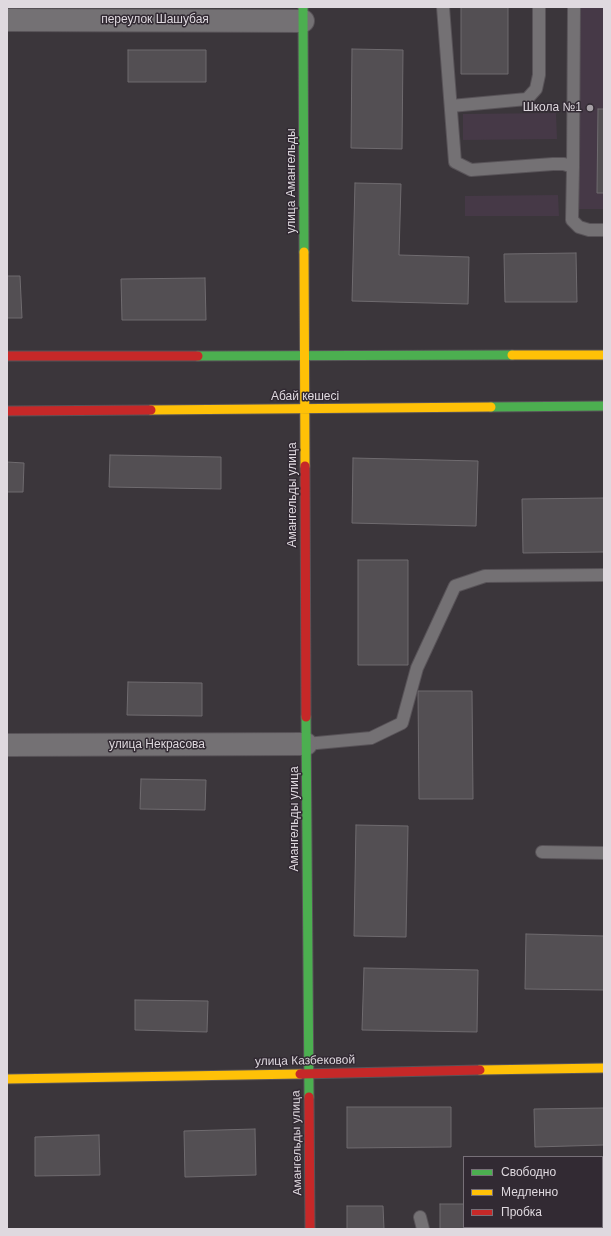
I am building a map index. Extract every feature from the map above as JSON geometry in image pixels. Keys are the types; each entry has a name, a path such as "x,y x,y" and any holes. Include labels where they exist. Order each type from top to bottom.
{"street":[{"name":"переулок Шашубая","path":"7,20 303,14"},
{"name":"улица Амангельды","path":"303,14 304,409"},
{"path":"7,356 604,355"},
{"name":"Абай көшесі","path":"7,411 604,406"},
{"name":"Амангельды улица","path":"304,409 310,1229"},
{"name":"улица Некрасова","path":"7,745 306,744"},
{"name":"улица Казбековой","path":"7,1079 604,1068"}],"lane":[{"path":"443,7 455,162 471,170 553,164 564,164 572,167"},
{"path":"451,106 527,99 536,89 538,75 539,7"},
{"path":"574,7 572,220 579,227 589,230 604,230"},
{"path":"306,744 371,738 402,723 417,668 455,586 485,576 604,575"},
{"path":"542,852 604,853"},
{"path":"420,1216 423,1229"}],"shaded area":[{"name":"Школа №1","path":"576,7 604,7 604,209 577,209"},
{"path":"556,113 557,139 463,140 463,114"},
{"path":"558,195 559,216 465,216 465,196"}],"building":[{"path":"461,7 508,7 508,74 461,74"},
{"path":"352,49 403,50 402,149 351,148"},
{"path":"128,50 206,50 206,82 128,82"},
{"path":"598,109 604,109 604,193 597,193"},
{"path":"355,183 401,184 399,255 469,257 468,304 352,301"},
{"path":"576,253 577,302 505,302 504,254"},
{"path":"7,276 20,276 22,318 7,318"},
{"path":"205,278 206,320 122,320 121,279"},
{"path":"110,455 221,457 221,489 109,487"},
{"path":"353,458 478,461 476,526 352,523"},
{"path":"7,462 24,463 23,492 7,492"},
{"path":"604,498 604,552 523,553 522,499"},
{"path":"358,560 408,560 408,665 358,665"},
{"path":"128,682 202,683 202,716 127,715"},
{"path":"418,691 472,691 473,799 419,799"},
{"path":"141,779 206,780 205,810 140,809"},
{"path":"356,825 408,826 406,937 354,936"},
{"path":"526,934 604,936 604,990 525,989"},
{"path":"364,968 478,970 477,1032 362,1030"},
{"path":"135,1000 208,1001 207,1032 135,1030"},
{"path":"347,1107 451,1107 451,1147 347,1148"},
{"path":"604,1108 604,1145 535,1147 534,1109"},
{"path":"255,1129 256,1175 185,1177 184,1131"},
{"path":"99,1135 100,1175 35,1176 35,1137"},
{"path":"440,1204 463,1204 463,1228 549,1228 549,1229 440,1229"},
{"path":"347,1206 383,1206 384,1229 347,1229"}],"traffic: fast":[{"path":"303,7 304,252"},
{"path":"198,356 512,355"},
{"path":"491,407 604,406"},
{"path":"306,717 309,1097"}],"traffic: slow":[{"path":"304,252 305,466"},
{"path":"512,355 604,355"},
{"path":"151,410 491,407"},
{"path":"480,1070 604,1068"},
{"path":"7,1079 300,1074"}],"traffic: jam":[{"path":"7,356 198,356"},
{"path":"7,411 151,410"},
{"path":"305,466 306,717"},
{"path":"300,1074 480,1070"},
{"path":"309,1097 310,1229"}],"place":[{"name":"Школа №1","path":"590,108"}]}
